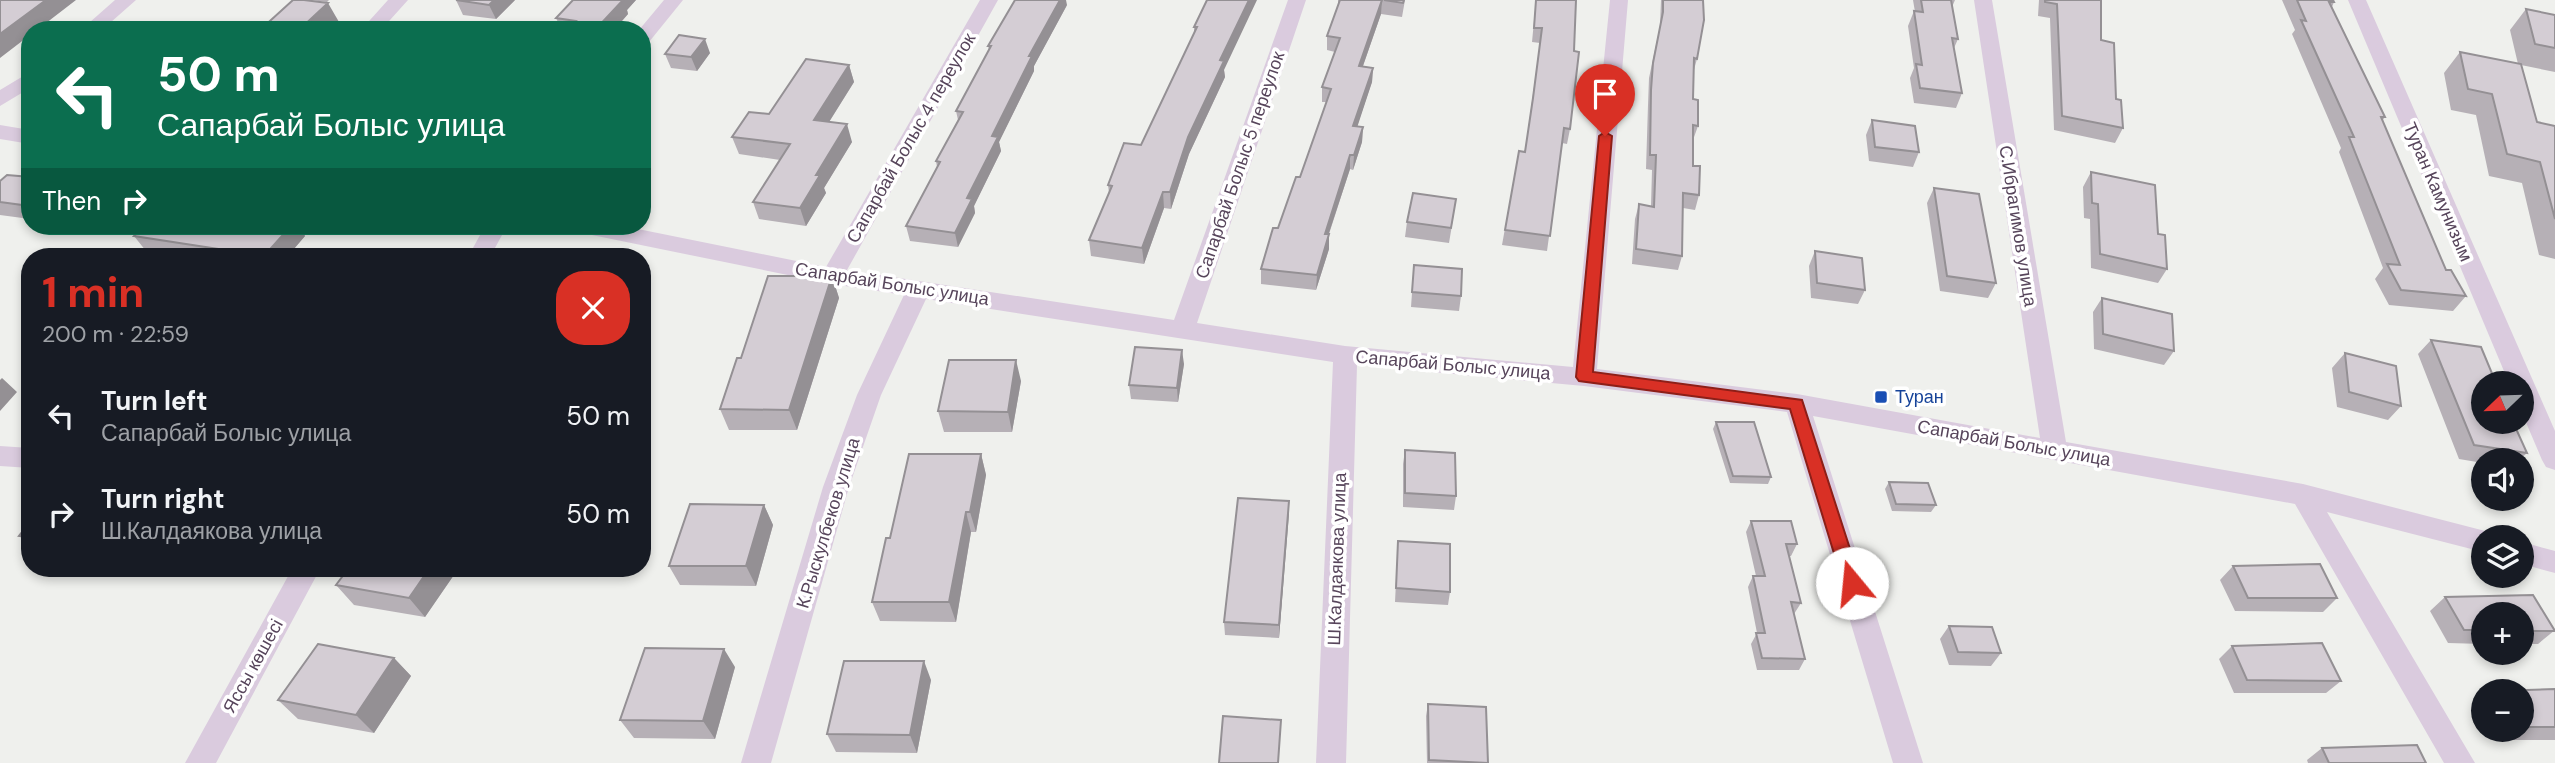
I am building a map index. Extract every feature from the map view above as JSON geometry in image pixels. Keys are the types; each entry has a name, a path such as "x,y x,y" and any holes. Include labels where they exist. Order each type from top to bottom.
{"street":[{"path":"101,21 127,0"},
{"path":"379,21 400,0"},
{"path":"651,27 674,0"},
{"name":"Сапарбай Болыс 4 переулок","path":"832,276 989,0"},
{"name":"Сапарбай Болыс 5 переулок","path":"1183,329 1297,0"},
{"path":"1584,377 1619,0"},
{"name":"С.Ибрагимов улица","path":"1983,0 2055,451"},
{"name":"Туран Камунизым","path":"2357,0 2515,371"},
{"path":"0,100 21,85"},
{"path":"0,132 21,136"},
{"name":"Сапарбай Болыс улица","path":"631,235 832,276 1345,355 1584,377 1797,404 2303,495 2471,538"},
{"name":"К.Рыскулбеков улица","path":"756,763 836,487 869,395 918,290"},
{"name":"Ш.Калдаякова улица","path":"1331,763 1345,355"},
{"path":"1797,404 1908,763"},
{"name":"Туран Камунизым","path":"2534,413 2555,460"},
{"path":"0,456 21,457"},
{"path":"2303,495 2460,763"},
{"path":"2534,556 2555,562"},
{"name":"Яссы көшесі","path":"200,763 302,577"}],"building":[{"path":"0,0 46,0 0,34"},
{"path":"293,0 328,3 309,21 270,21"},
{"path":"456,0 494,0 489,5"},
{"path":"573,0 623,0 603,21 556,18"},
{"path":"1015,0 1060,0 1029,56 1032,56 992,136 998,137 967,198 972,199 955,233 906,226 940,162 936,161 963,112 956,111 991,46 988,46"},
{"path":"1207,0 1249,0 1188,137 1170,192 1163,192 1142,248 1089,240 1112,186 1108,185 1124,143 1141,145"},
{"path":"1340,0 1382,0 1359,66 1373,68 1353,126 1363,127 1354,155 1350,155 1325,234 1329,234 1317,275 1261,269 1273,228 1278,228 1296,177 1300,177 1331,89 1322,87 1340,38 1327,36"},
{"path":"1536,0 1576,0 1574,51 1579,52 1570,129 1564,128 1550,236 1505,230 1519,151 1525,152 1533,98 1542,28 1534,28"},
{"path":"1663,0 1703,0 1704,20 1697,59 1694,58 1693,99 1698,100 1698,126 1693,125 1693,166 1700,166 1699,195 1683,193 1682,256 1636,249 1639,204 1654,207 1656,155 1650,155 1651,90"},
{"path":"1921,0 1951,0 1958,39 1952,38 1962,93 1920,88 1916,64 1922,65 1914,11 1923,12"},
{"path":"2045,0 2101,0 2101,40 2114,43 2116,99 2121,100 2123,128 2062,116 2057,4"},
{"path":"2297,0 2333,0 2334,2 2329,2 2385,117 2381,117 2446,270 2451,270 2466,296 2401,290 2387,264 2400,265 2349,137 2354,137 2301,20 2306,21"},
{"path":"2526,9 2555,15 2555,48 2535,44"},
{"path":"679,35 705,39 691,57 665,54"},
{"path":"2460,52 2521,64 2537,122 2555,126 2555,219 2540,162 2507,154 2492,94 2468,89"},
{"path":"806,59 849,65 814,120 847,124 816,175 820,175 800,208 753,202 790,144 732,137 749,112 769,114"},
{"path":"1872,120 1915,126 1919,152 1875,147"},
{"path":"2091,172 2155,185 2158,234 2165,235 2167,269 2100,254 2098,204 2092,203"},
{"path":"7,175 21,176 21,205 0,202 0,181"},
{"path":"1934,188 1979,194 1996,283 1947,276"},
{"path":"1413,193 1456,199 1451,228 1407,222"},
{"path":"283,235 271,248 212,248 134,236"},
{"path":"1815,251 1862,258 1865,290 1817,283"},
{"path":"1414,265 1462,269 1461,296 1412,292"},
{"path":"768,276 832,276 789,410 720,409 737,358 741,358"},
{"path":"2102,298 2172,314 2174,351 2103,334"},
{"path":"2431,340 2481,347 2491,371 2471,371 2471,434 2518,434 2525,448 2474,445"},
{"path":"1135,347 1182,350 1177,388 1129,385"},
{"path":"2345,353 2396,366 2401,406 2349,392"},
{"path":"949,360 1016,360 1008,412 938,411"},
{"path":"1716,422 1754,422 1771,477 1733,476"},
{"path":"1405,450 1455,453 1456,496 1405,493"},
{"path":"909,454 981,454 970,512 966,512 949,602 872,602"},
{"path":"1889,482 1928,483 1936,505 1896,504"},
{"path":"1238,498 1289,501 1279,625 1224,622"},
{"path":"690,504 764,505 746,566 669,566"},
{"path":"1751,521 1791,521 1797,544 1786,544 1801,603 1791,602 1805,659 1762,658 1756,633 1765,633 1753,576 1765,576"},
{"path":"1398,541 1450,544 1450,592 1396,588"},
{"path":"2320,564 2337,598 2248,598 2233,566"},
{"path":"342,577 423,577 409,598 336,585"},
{"path":"2533,595 2555,631 2534,631 2534,602 2471,602 2471,630 2464,630 2445,597"},
{"path":"1949,626 1992,627 2001,653 1958,652"},
{"path":"2322,643 2341,681 2247,680 2232,646"},
{"path":"318,644 394,658 356,715 278,700"},
{"path":"645,648 724,649 703,721 620,720"},
{"path":"844,661 924,661 910,735 827,734"},
{"path":"2555,689 2555,727 2534,727 2534,690"},
{"path":"1428,704 1486,707 1488,763 1429,760"},
{"path":"1223,716 1281,720 1278,763 1219,763"},
{"path":"2417,745 2426,763 2329,763 2322,748"}],"place":[{"name":"Туран","path":"1881,397"}],"route":[{"path":"1605,136 1584,377 1797,404 1852,583"}]}
